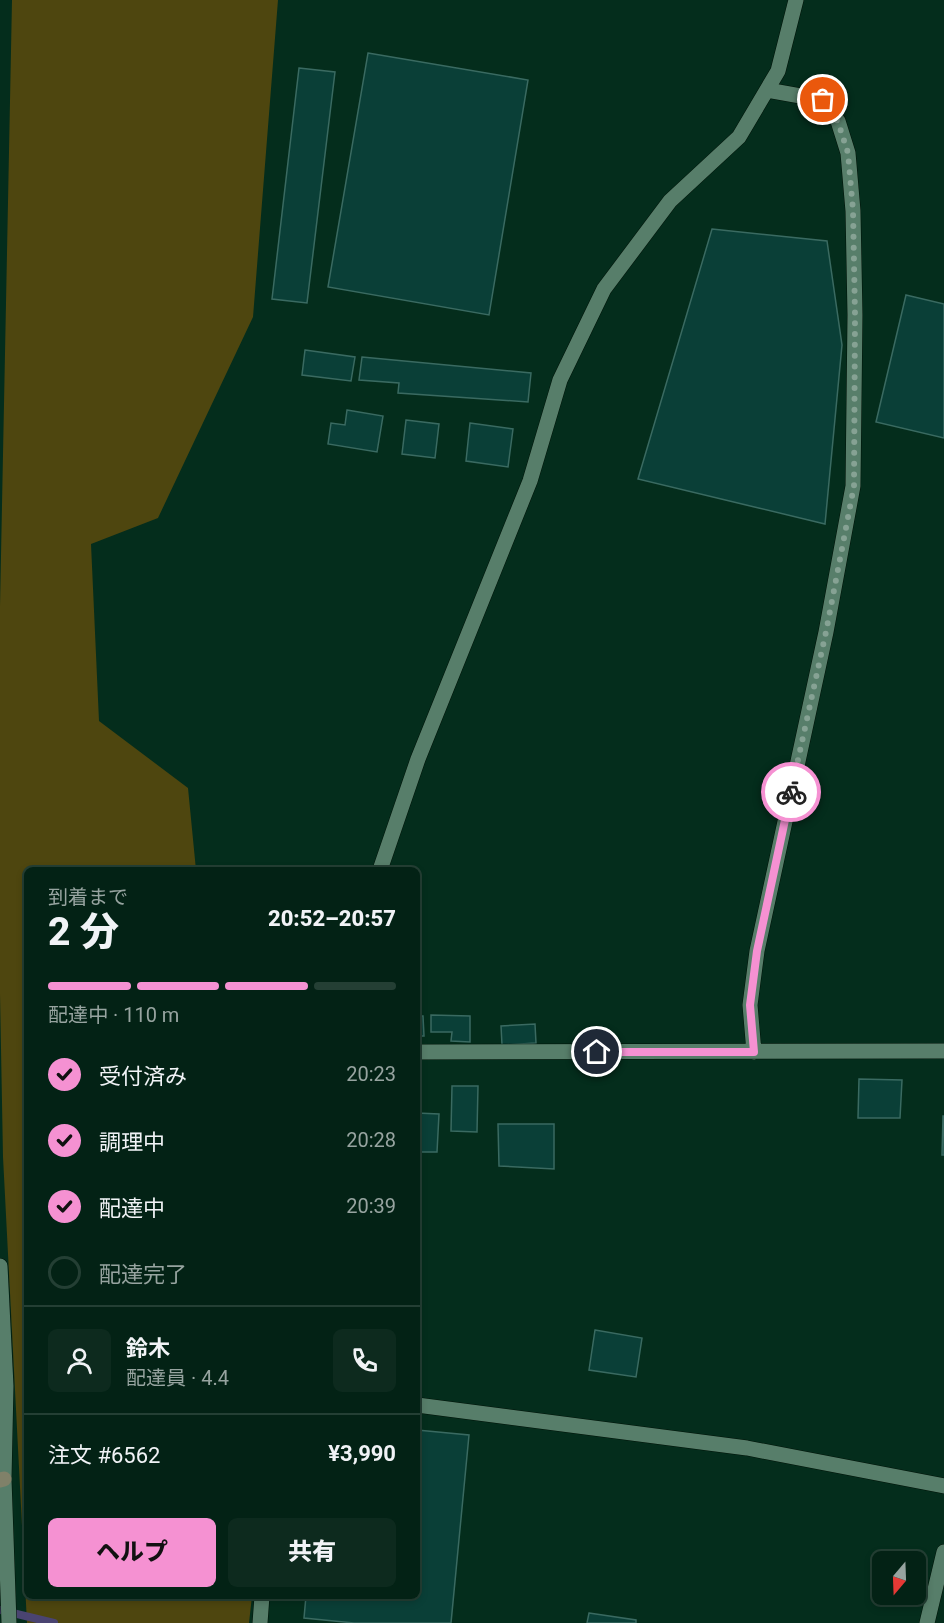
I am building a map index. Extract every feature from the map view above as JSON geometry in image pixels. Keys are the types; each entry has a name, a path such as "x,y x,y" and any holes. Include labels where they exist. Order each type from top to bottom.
{"street":[{"path":"381,867 418,759 530,481 560,380 604,289 670,201 740,137 778,71 796,0"},
{"path":"754,1052 750,1005 757,951 826,632 854,486 855,315 853,210 848,153 838,122 823,100 767,90"},
{"path":"420,1052 944,1051"},
{"path":"0,1266 6,1386 2,1479 9,1623"},
{"path":"420,1405 747,1448 944,1486"},
{"path":"927,1623 944,1552"},
{"path":"260,1623 262,1599"}],"shaded area":[{"path":"12,0 278,0 253,317 158,518 91,544 99,721 188,788 196,867 24,867 24,1565 3,1157 0,994 0,606"},
{"path":"26,1599 252,1599 249,1623 27,1623"}],"building":[{"path":"368,53 528,80 489,315 328,287"},
{"path":"299,68 335,72 307,303 272,299"},
{"path":"712,229 827,241 842,345 825,524 638,479"},
{"path":"906,295 944,304 944,438 876,422"},
{"path":"305,350 355,357 351,381 302,375"},
{"path":"362,357 531,373 528,402 398,393 399,383 359,380"},
{"path":"347,410 383,416 377,452 328,444 331,423 345,425"},
{"path":"406,420 439,424 435,458 402,454"},
{"path":"470,423 513,429 508,467 466,461"},
{"path":"431,1015 470,1016 470,1042 451,1041 452,1032 431,1032"},
{"path":"420,1016 423,1016 424,1036 420,1036"},
{"path":"535,1024 536,1043 502,1045 501,1026"},
{"path":"859,1079 902,1080 900,1118 858,1118"},
{"path":"452,1086 478,1086 477,1132 451,1131"},
{"path":"420,1113 439,1114 437,1152 420,1152"},
{"path":"943,1116 944,1155 942,1155"},
{"path":"498,1124 554,1124 554,1169 499,1166"},
{"path":"595,1330 642,1338 636,1377 589,1370"},
{"path":"420,1430 469,1435 451,1623 354,1623 304,1618 306,1599 420,1599"},
{"path":"589,1613 636,1620 636,1623 587,1623"}],"waterway":[{"path":"0,1610 54,1623"}],"way so far":[{"path":"791,792 826,632 854,486 853,210 848,153 838,122 823,100"}],"route":[{"path":"597,1052 754,1052 750,1005 757,951 791,792"}]}
